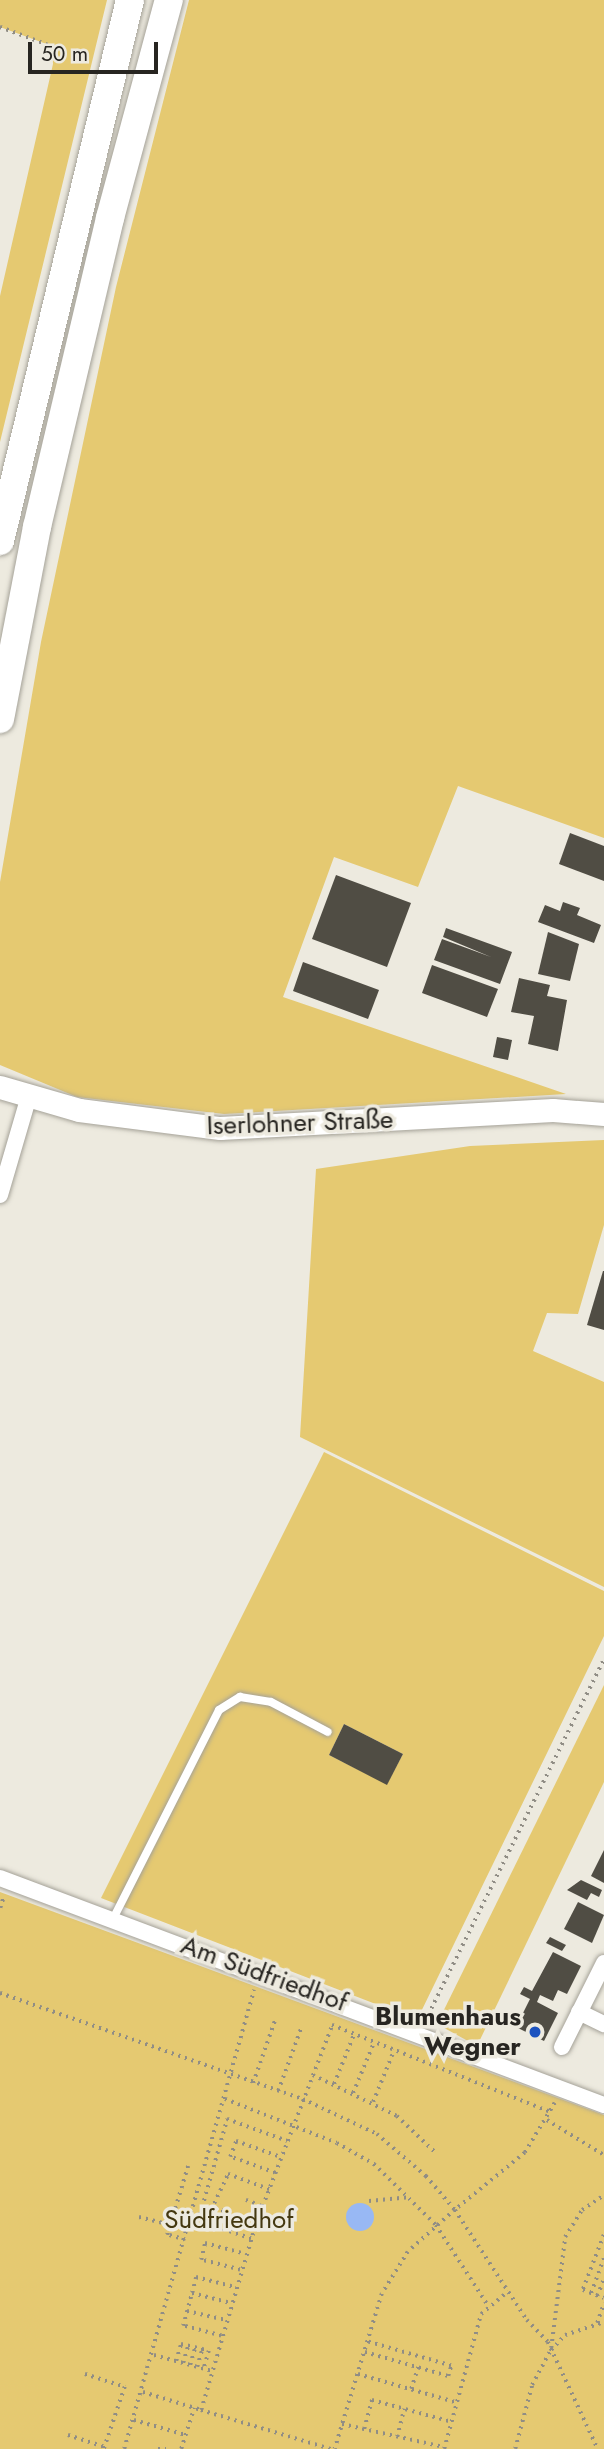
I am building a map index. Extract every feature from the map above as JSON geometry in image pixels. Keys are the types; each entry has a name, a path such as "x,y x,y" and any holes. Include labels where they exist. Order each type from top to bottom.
{"highway":[{"path":"0,541 130,0"},
{"path":"0,719 37,527 110,218 169,0"}],"main road":[{"name":"Iserlohner Straße","path":"0,1087 105,1114 220,1128 553,1110 604,1114"}],"street":[{"path":"0,1195 29,1096"},
{"name":"Am Südfriedhof","path":"0,1878 258,1971 604,2105"},
{"path":"562,2047 604,1963"},
{"path":"579,2012 604,2024"}],"lane":[{"path":"114,1917 219,1710 240,1697 271,1702 328,1732"}],"path":[{"path":"0,27 51,46"},
{"path":"419,2033 604,1659"},
{"path":"124,2449 186,2241 258,1971"},
{"path":"0,1993 303,2099 377,2134 426,2176 455,2210 551,2350 598,2449"},
{"path":"253,2082 275,2020"},
{"path":"201,2410 256,2223 332,2025 551,2112"},
{"path":"278,2091 301,2028"},
{"path":"334,2084 354,2034"},
{"path":"353,2093 373,2042"},
{"path":"373,2102 394,2050"},
{"path":"313,2075 373,2102 435,2152"},
{"path":"143,2392 333,2449 382,2294 408,2252 436,2225 502,2176 547,2120 561,2089"},
{"path":"225,2099 294,2124 374,2164 411,2197 436,2225 489,2307"},
{"path":"251,2239 198,2221 227,2119 288,2141"},
{"path":"547,2120 604,2155"},
{"path":"275,2173 230,2157 236,2141 281,2157"},
{"path":"186,2241 167,2235 188,2166"},
{"path":"208,2216 228,2174 269,2189"},
{"path":"551,2350 565,2237 582,2210 604,2195"},
{"path":"369,2201 411,2197"},
{"path":"246,2200 262,2206"},
{"path":"215,2208 256,2223"},
{"path":"139,2217 170,2225"},
{"path":"597,2323 604,2301 583,2290 604,2235"},
{"path":"241,2270 201,2260 205,2243 246,2254"},
{"path":"590,2293 604,2257"},
{"path":"221,2336 183,2326 196,2277 236,2287"},
{"path":"597,2296 604,2279"},
{"path":"342,2424 444,2448 449,2421 481,2314 508,2291"},
{"path":"192,2293 231,2303"},
{"path":"187,2311 226,2320"},
{"path":"515,2449 532,2385 551,2350 565,2335 604,2322"},
{"path":"365,2352 448,2376 451,2366 368,2342"},
{"path":"176,2361 181,2344 202,2349 209,2351 204,2369"},
{"path":"183,2363 188,2346"},
{"path":"190,2365 195,2348"},
{"path":"197,2367 202,2349"},
{"path":"154,2355 212,2371"},
{"path":"411,2389 418,2367"},
{"path":"68,2435 104,2448 125,2388 85,2374"},
{"path":"358,2374 455,2402"},
{"path":"364,2429 372,2400 449,2421"},
{"path":"181,2449 194,2408"},
{"path":"397,2437 404,2409"},
{"path":"134,2420 186,2435"},
{"path":"158,2449 166,2449"}],"green space":[{"path":"0,0 107,0 0,442 0,296 53,64 52,46 0,27"},
{"path":"189,0 604,0 604,838 458,786 418,887 334,857 283,997 566,1094 224,1114 77,1097 0,1065 0,882 41,642 116,287"},
{"path":"604,1140 604,1225 578,1314 547,1313 533,1351 604,1382 604,1587 300,1437 316,1169 470,1146"},
{"path":"324,1452 604,1591 604,1636 417,2020 101,1898","holes":["344,1724 403,1754 387,1784 329,1755"]},
{"path":"604,1685 604,1782 477,2046 437,2024"},
{"name":"Südfriedhof","path":"0,1892 604,2115 604,2449 0,2449"}],"water":[{"path":"360,2203 370,2207 374,2217 370,2227 360,2231 350,2227 346,2217 350,2207"}],"building":[{"path":"570,833 604,846 604,881 559,864"},
{"path":"336,875 411,903 387,967 312,939"},
{"path":"563,902 580,908 577,915 601,925 594,943 538,922 545,905 560,911"},
{"path":"446,928 512,952 500,984 434,960 442,939 491,957 443,937"},
{"path":"548,932 579,944 570,981 538,974"},
{"path":"303,962 379,990 368,1019 293,991"},
{"path":"432,965 498,989 487,1017 422,993"},
{"path":"519,978 550,985 547,996 567,1000 558,1051 528,1044 534,1016 511,1012"},
{"path":"497,1037 512,1040 508,1060 493,1057"},
{"path":"604,1271 604,1330 587,1325"},
{"path":"344,1724 403,1754 387,1785 329,1755"},
{"path":"604,1850 604,1883 591,1876"},
{"path":"581,1880 602,1890 599,1897 591,1893 587,1900 567,1890"},
{"path":"578,1902 604,1915 592,1943 564,1929"},
{"path":"550,1937 566,1945 562,1951 546,1943"},
{"path":"553,1952 581,1966 567,1994 558,1990 553,2001 540,1995 537,2002 558,2013 544,2041 516,2027 530,1999 520,1994 524,1987 532,1991"}],"place":[{"name":"Blumenhaus Wegner","path":"535,2032"}]}
